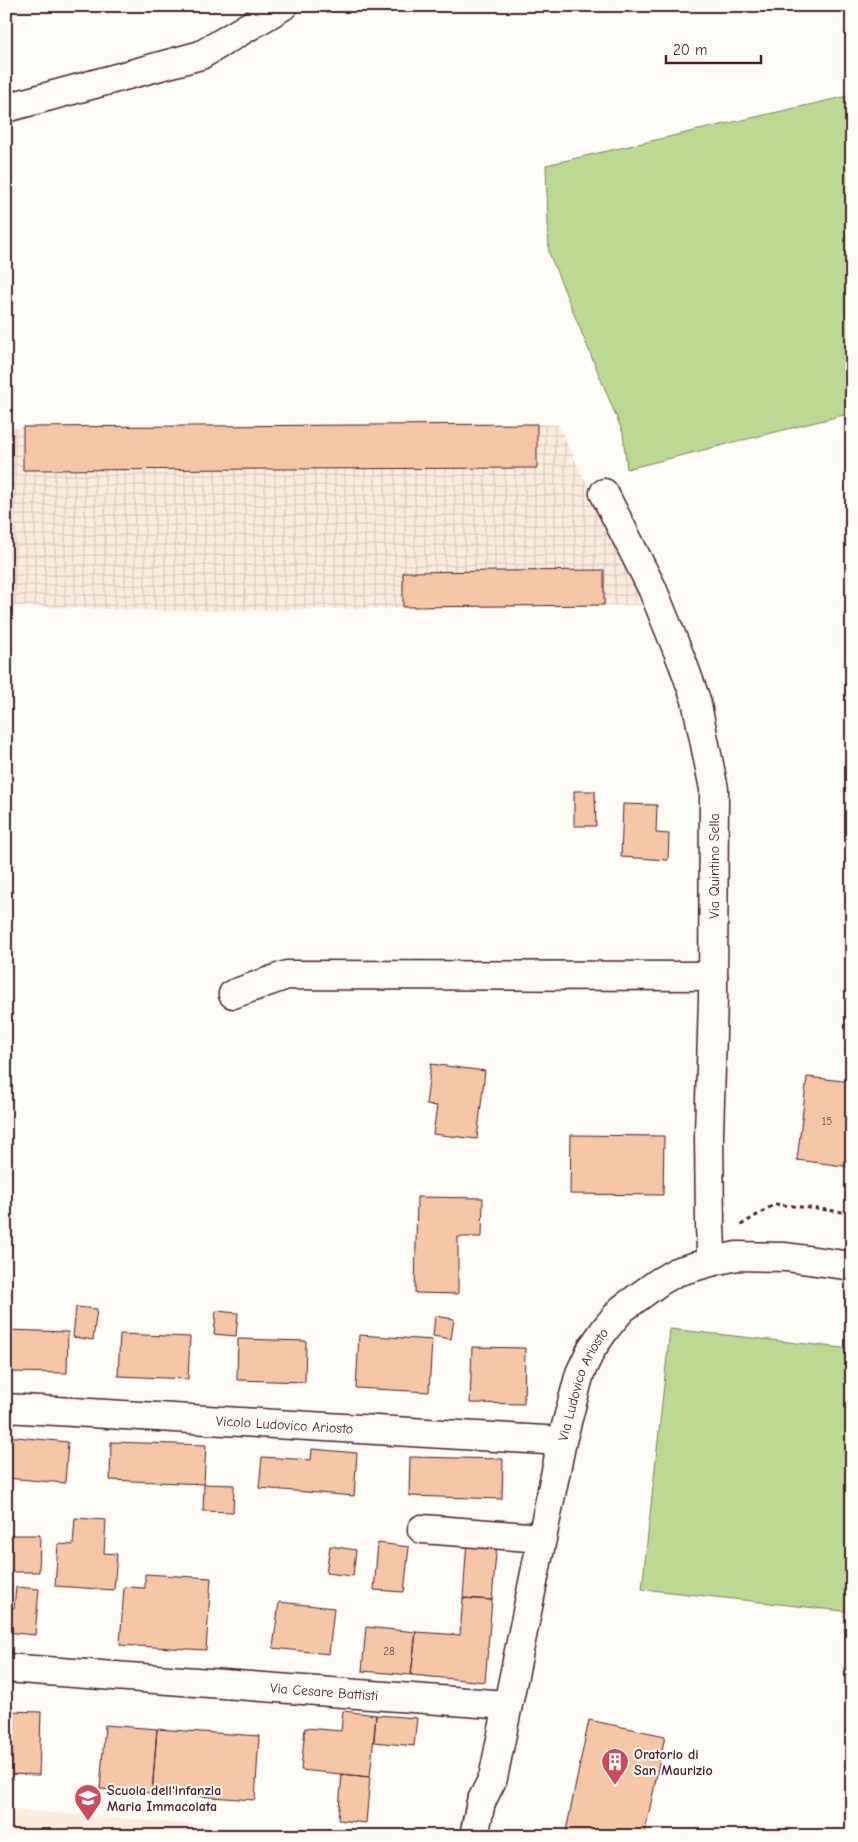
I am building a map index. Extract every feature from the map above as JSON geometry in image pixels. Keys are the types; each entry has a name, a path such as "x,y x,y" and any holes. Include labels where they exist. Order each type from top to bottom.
{"street":[{"path":"6,108 201,54 283,6"},
{"name":"Via Quintino Sella","path":"604,492 666,618 696,700 714,789 713,976 709,1134 712,1249"},
{"path":"233,994 287,975 713,976"},
{"name":"Via Ludovico Ariosto","path":"507,1705 562,1441 580,1373 592,1348 622,1309 640,1295 712,1249 738,1256 786,1257 852,1266"},
{"name":"Vicolo Ludovico Ariosto","path":"6,1408 562,1441"},
{"path":"422,1529 542,1538"},
{"name":"Via Cesare Battisti","path":"6,1668 507,1705"},
{"path":"474,1836 481,1802 493,1778 507,1705"}],"path":[{"path":"712,1249 735,1229 775,1204 852,1213"}],"shaded area":[{"path":"558,425 646,605 171,611 6,606 6,428"},
{"name":"Scuola dell'infanzia Maria Immacolata","path":"6,1809 332,1836 6,1836"}],"green space":[{"path":"852,95 852,413 627,469 623,433 549,253 546,165"},
{"path":"670,1329 852,1349 852,1612 642,1589"}],"building":[{"path":"537,424 537,468 23,470 23,427"},
{"path":"604,570 604,605 403,607 403,572"},
{"path":"574,791 595,791 596,826 574,826"},
{"path":"623,804 657,805 656,833 669,834 668,860 621,857"},
{"path":"431,1064 485,1071 477,1139 433,1134 437,1106 426,1105"},
{"path":"807,1077 852,1082 852,1167 797,1160"},
{"path":"571,1135 664,1136 663,1195 570,1194"},
{"path":"417,1197 483,1198 482,1237 458,1237 458,1294 415,1293"},
{"path":"76,1307 97,1309 93,1340 73,1337"},
{"path":"216,1311 238,1313 236,1336 214,1334"},
{"path":"435,1316 454,1319 451,1339 433,1336"},
{"path":"6,1330 68,1332 67,1373 6,1372"},
{"path":"120,1334 190,1337 188,1379 118,1376"},
{"path":"359,1335 432,1340 429,1392 356,1388"},
{"path":"238,1339 306,1341 305,1382 237,1380"},
{"path":"472,1347 525,1348 524,1404 470,1403"},
{"path":"6,1436 68,1442 65,1483 6,1478"},
{"path":"111,1442 206,1445 204,1484 110,1480"},
{"path":"312,1449 357,1453 354,1496 259,1488 262,1457 311,1460"},
{"path":"410,1457 503,1459 502,1499 409,1496"},
{"path":"204,1484 234,1485 233,1512 203,1511"},
{"path":"75,1518 106,1520 104,1553 117,1554 114,1590 55,1586 58,1544 73,1545"},
{"path":"6,1535 40,1535 39,1572 6,1572"},
{"path":"467,1540 497,1542 492,1600 463,1598"},
{"path":"378,1543 409,1547 404,1592 374,1590"},
{"path":"330,1546 356,1550 353,1576 326,1573"},
{"path":"145,1574 211,1578 206,1650 120,1645 124,1587 145,1588"},
{"path":"16,1587 39,1589 35,1635 6,1632 6,1607 14,1608"},
{"path":"463,1598 492,1600 485,1682 411,1675 416,1632 460,1635"},
{"path":"279,1602 334,1608 329,1654 273,1648"},
{"path":"366,1627 416,1632 411,1675 362,1671"},
{"path":"6,1711 41,1712 39,1775 6,1774"},
{"path":"343,1711 376,1715 370,1777 301,1770 305,1728 341,1731"},
{"path":"376,1715 417,1718 414,1746 374,1742"},
{"name":"Oratorio di San Maurizio","path":"589,1720 665,1736 644,1836 565,1836"},
{"path":"105,1725 157,1729 152,1793 100,1789"},
{"path":"157,1729 259,1736 255,1800 152,1793"},
{"path":"342,1774 370,1777 366,1823 338,1820"}],"place":[{"name":"Oratorio di San Maurizio","path":"615,1786"},
{"name":"Scuola dell'infanzia Maria Immacolata","path":"88,1822"}]}
